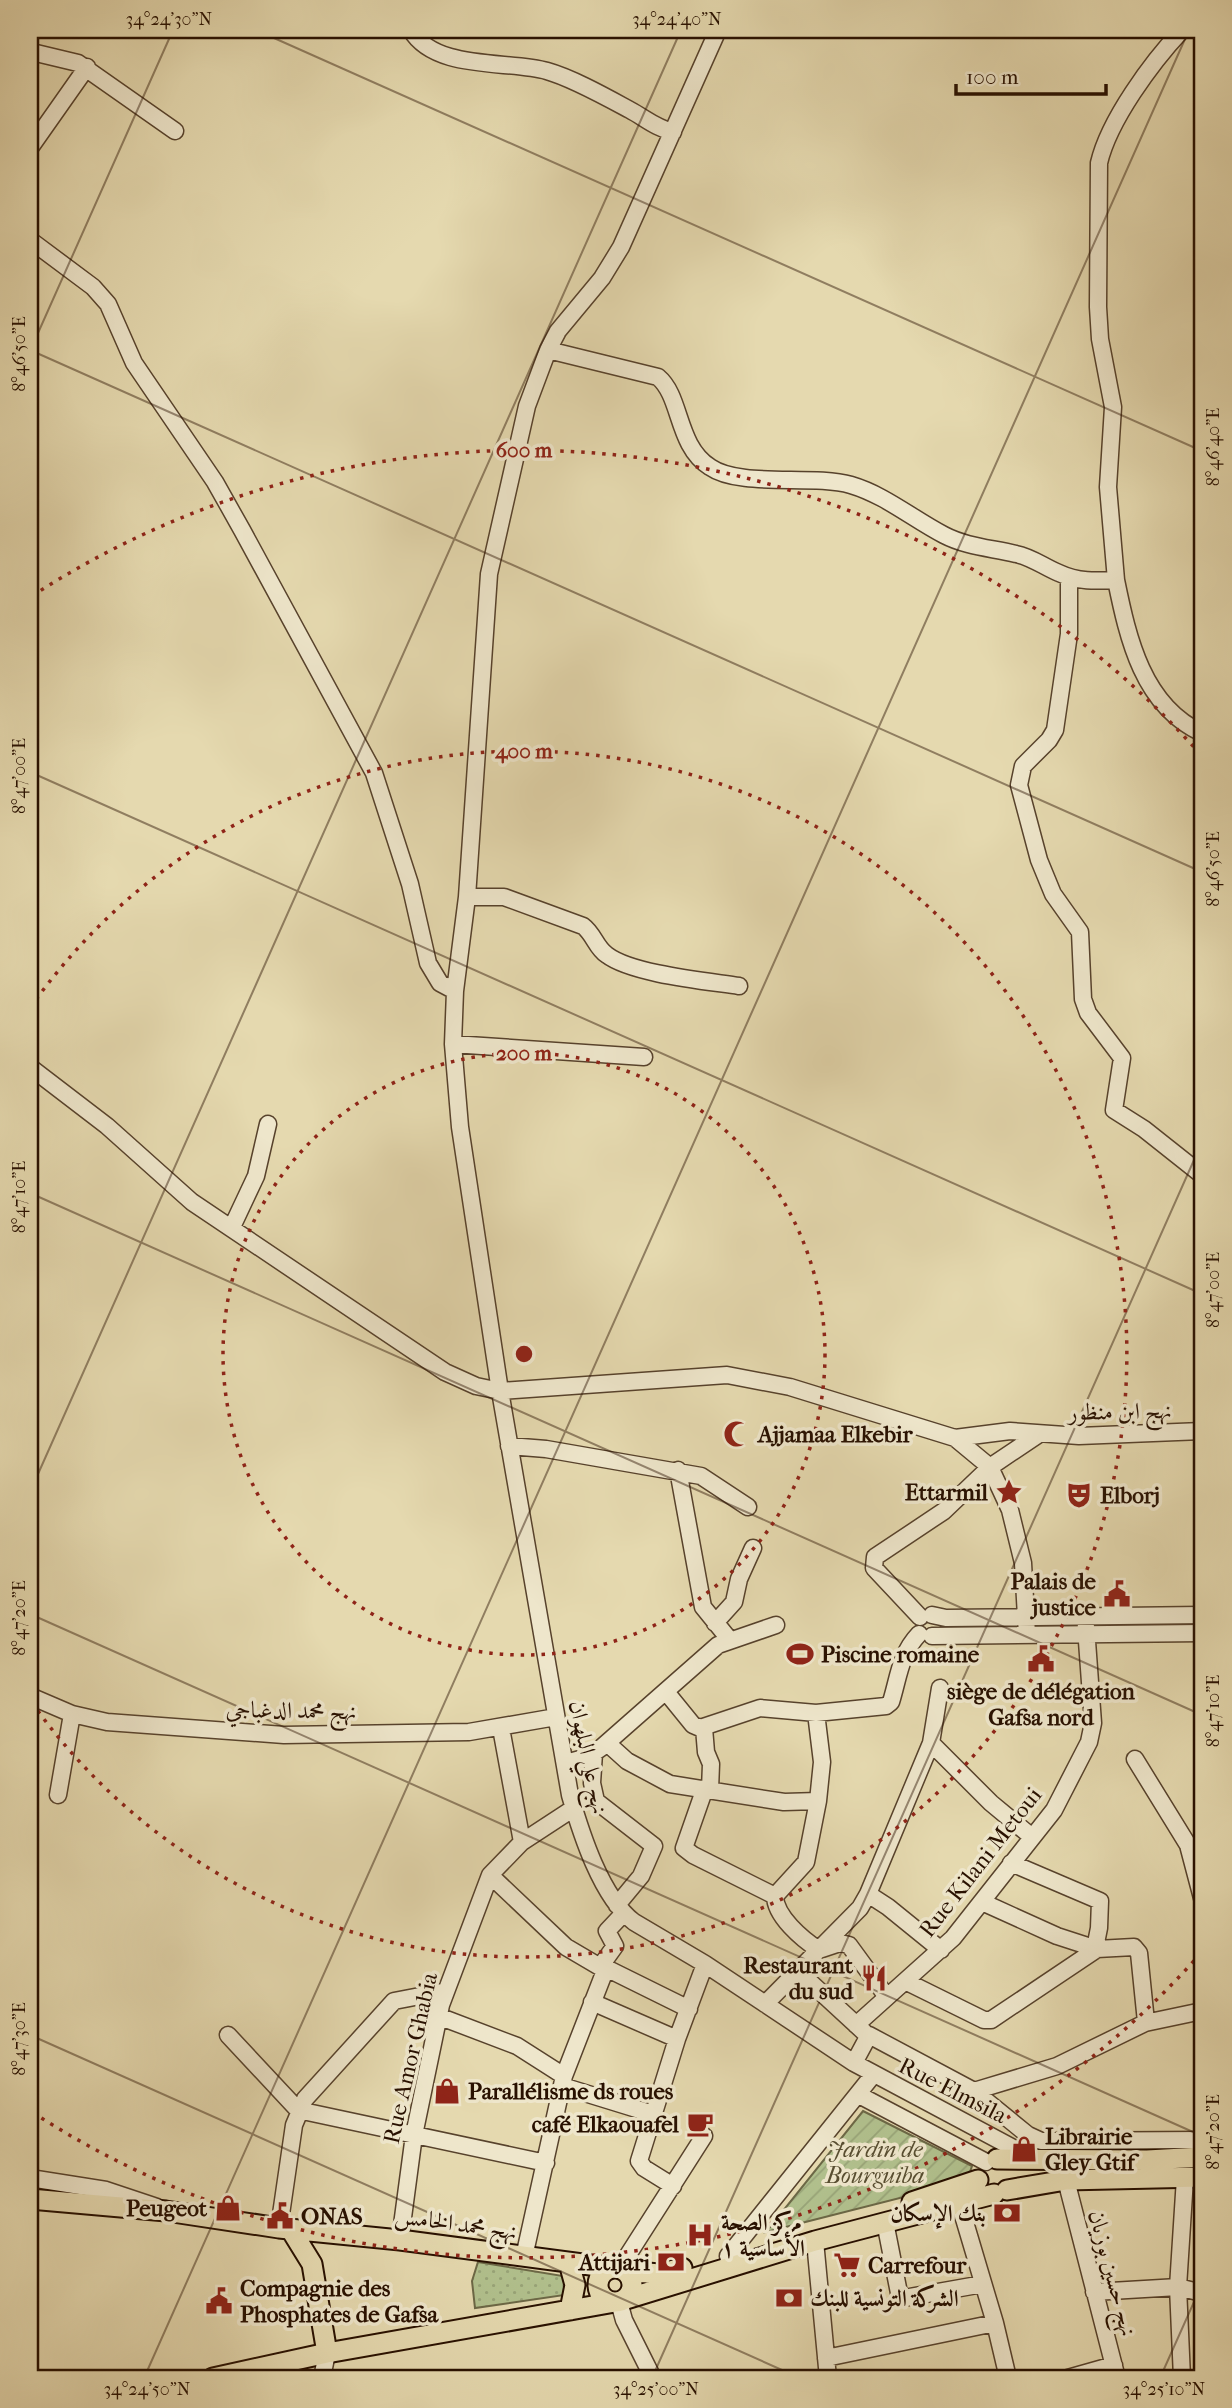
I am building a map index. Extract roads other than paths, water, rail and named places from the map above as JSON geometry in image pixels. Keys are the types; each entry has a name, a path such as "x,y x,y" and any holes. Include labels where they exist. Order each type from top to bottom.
{"main road":[{"path":"991,2160 1006,2163 1012,2171 1012,2182 1000,2192 984,2190 978,2180 978,2172 991,2160 1202,2157"},
{"path":"212,2378 327,2353 619,2301 815,2241 1000,2192 1066,2180 1194,2177"},
{"name":"نهج محمد الخامس","path":"30,2199 166,2211 285,2229 400,2240 659,2274 862,2218 978,2180"},
{"path":"285,2229 312,2264 327,2353"},
{"path":"312,2264 327,2243 349,2234"},
{"path":"569,2263 575,2285 570,2310"},
{"path":"619,2269 632,2286 619,2301 603,2298 598,2288 600,2277 619,2269"}],"street":[{"path":"411,30 429,47 471,62 548,71 626,108 656,127 673,132"},
{"name":"نهج علي البلهوان","path":"718,30 612,264 558,331 527,406 489,575 467,897 455,991 453,1044 460,1126 500,1391 556,1717 574,1808 601,1877 620,1910 873,2075"},
{"path":"1182,30 1125,109 1106,142 1099,163 1098,307 1100,339 1113,407 1108,487 1116,580 1132,640 1149,687 1169,712 1202,733"},
{"path":"32,52 87,67 175,131"},
{"path":"30,148 87,67"},
{"path":"30,240 93,287 108,304 134,363 215,482 243,530 374,773 410,884 428,963 440,983 455,991"},
{"path":"548,350 658,377 671,392 678,422 693,448 708,467 718,472 733,476 814,479 850,484 887,500 958,541 1018,554 1084,581 1116,580"},
{"path":"1069,577 1069,634 1055,730 1049,740 1027,759 1019,785 1039,860 1053,894 1080,932 1083,999 1088,1013 1122,1058 1114,1110 1144,1129 1202,1175"},
{"path":"467,897 504,897 583,926 591,931 607,956 632,966 738,986"},
{"path":"453,1044 644,1057"},
{"path":"30,1067 107,1126 192,1202 445,1373 476,1387 500,1391 727,1375 790,1387 955,1438 990,1467 1010,1510 1019,1538 1027,1635"},
{"path":"232,1227 256,1176 268,1124"},
{"name":"نهج ابن منظور","path":"955,1438 1010,1431 1126,1435 1202,1431"},
{"name":"نهج ابن منظور","path":"926,1626 874,1568 874,1557 944,1511 990,1467 1039,1434"},
{"path":"509,1446 678,1470 710,1479 748,1507"},
{"path":"678,1470 703,1607 729,1639"},
{"path":"715,1623 734,1602 739,1580 753,1548"},
{"path":"667,1693 693,1725 704,1728 732,1715 760,1708 816,1713 886,1706 891,1702 901,1659 907,1646 926,1626 946,1618 1085,1614 1202,1615"},
{"name":"Rue Kilani Metoui","path":"854,2063 862,2030 887,1997 941,1951 982,1902 1054,1810 1089,1742 1093,1723 1085,1614"},
{"path":"565,1762 594,1753 667,1693 718,1645 776,1625"},
{"path":"926,1626 1027,1635 1202,1633"},
{"path":"765,2004 860,1908 868,1894 931,1743 940,1688"},
{"name":"نهج محمد الدغباجي","path":"30,1696 72,1714 107,1722 284,1735 438,1734 500,1728 556,1717"},
{"path":"816,1713 822,1762 818,1801 806,1862 775,1896 775,1905 819,1950"},
{"path":"58,1795 72,1714"},
{"path":"500,1728 522,1842"},
{"path":"704,1728 706,1752 711,1764 708,1789 684,1848 703,1861 775,1896"},
{"path":"607,1743 627,1761 670,1784 784,1802 818,1801"},
{"path":"931,1743 991,1803 1032,1837"},
{"path":"524,2257 563,2080 603,1968 615,1946 607,1931 641,1876 654,1846 596,1801 592,1783 594,1753"},
{"path":"1135,1759 1188,1846 1202,1898"},
{"name":"Rue Amor Ghabia","path":"400,2240 414,2135 438,2016 489,1875 522,1842 574,1808"},
{"path":"906,1982 984,2020 990,2020 1096,1949 1100,1928 1100,1901 1011,1863"},
{"path":"489,1875 566,1947 689,2009"},
{"path":"868,1894 941,1951"},
{"path":"982,1902 1057,1936 1096,1949 1137,1949 1146,2022"},
{"path":"819,1950 840,1943 849,1945 887,1997"},
{"path":"673,2186 639,2164 677,2039 705,1964"},
{"path":"799,1972 862,2030 975,2091 1028,2135 1041,2141 1202,2140"},
{"path":"285,2229 298,2110 319,2082 394,2001 446,1991"},
{"path":"592,2002 677,2039"},
{"path":"975,2091 1057,2066 1146,2022 1202,2011"},
{"path":"438,2016 517,2046 563,2080 653,2114"},
{"path":"228,2035 298,2110 546,2163"},
{"name":"Rue Elmsila","path":"728,2256 873,2075 1034,2159"},
{"path":"859,2095 991,2160"},
{"path":"619,2269 704,2136"},
{"path":"30,2172 53,2182"},
{"path":"1182,2378 1178,2287 1194,2177"},
{"path":"30,2178 135,2197 166,2211"},
{"name":"نهج حسين بوزيان","path":"1066,2180 1115,2372"},
{"path":"959,2203 995,2323 1008,2378"},
{"path":"885,2222 900,2295 909,2299 983,2284"},
{"path":"815,2241 828,2378"},
{"path":"1094,2292 1178,2287 1202,2293"},
{"path":"619,2301 624,2320 653,2378"},
{"path":"826,2358 995,2323"},
{"path":"323,2378 327,2353"},
{"path":"1068,2378 1115,2372"}],"place":[{"name":"Ajjamaa Elkebir","path":"737,1434"},
{"name":"Ettarmil","path":"1009,1492"},
{"name":"Elborj","path":"1079,1495"},
{"name":"Palais de justice","path":"1117,1594"},
{"name":"Piscine romaine","path":"800,1654"},
{"name":"siège de délégation Gafsa nord","path":"1041,1659"},
{"name":"Restaurant du sud","path":"874,1978"},
{"name":"Parallélisme ds roues","path":"447,2091"},
{"name":"café Elkaouafel","path":"700,2124"},
{"name":"Librairie Gley Gtif","path":"1024,2149"},
{"name":"Peugeot","path":"228,2208"},
{"name":"بنك الإسكان","path":"1007,2213"},
{"name":"ONAS","path":"280,2216"},
{"name":"مركز الصحة الأساسية ١","path":"700,2235"},
{"name":"Attijari","path":"671,2262"},
{"name":"Carrefour","path":"847,2265"},
{"name":"الشركة التونسية للبنك","path":"789,2298"},
{"name":"Compagnie des Phosphates de Gafsa","path":"219,2301"}],"park label":[{"name":"Jardin de Bourguiba","path":"875,2162"}]}
